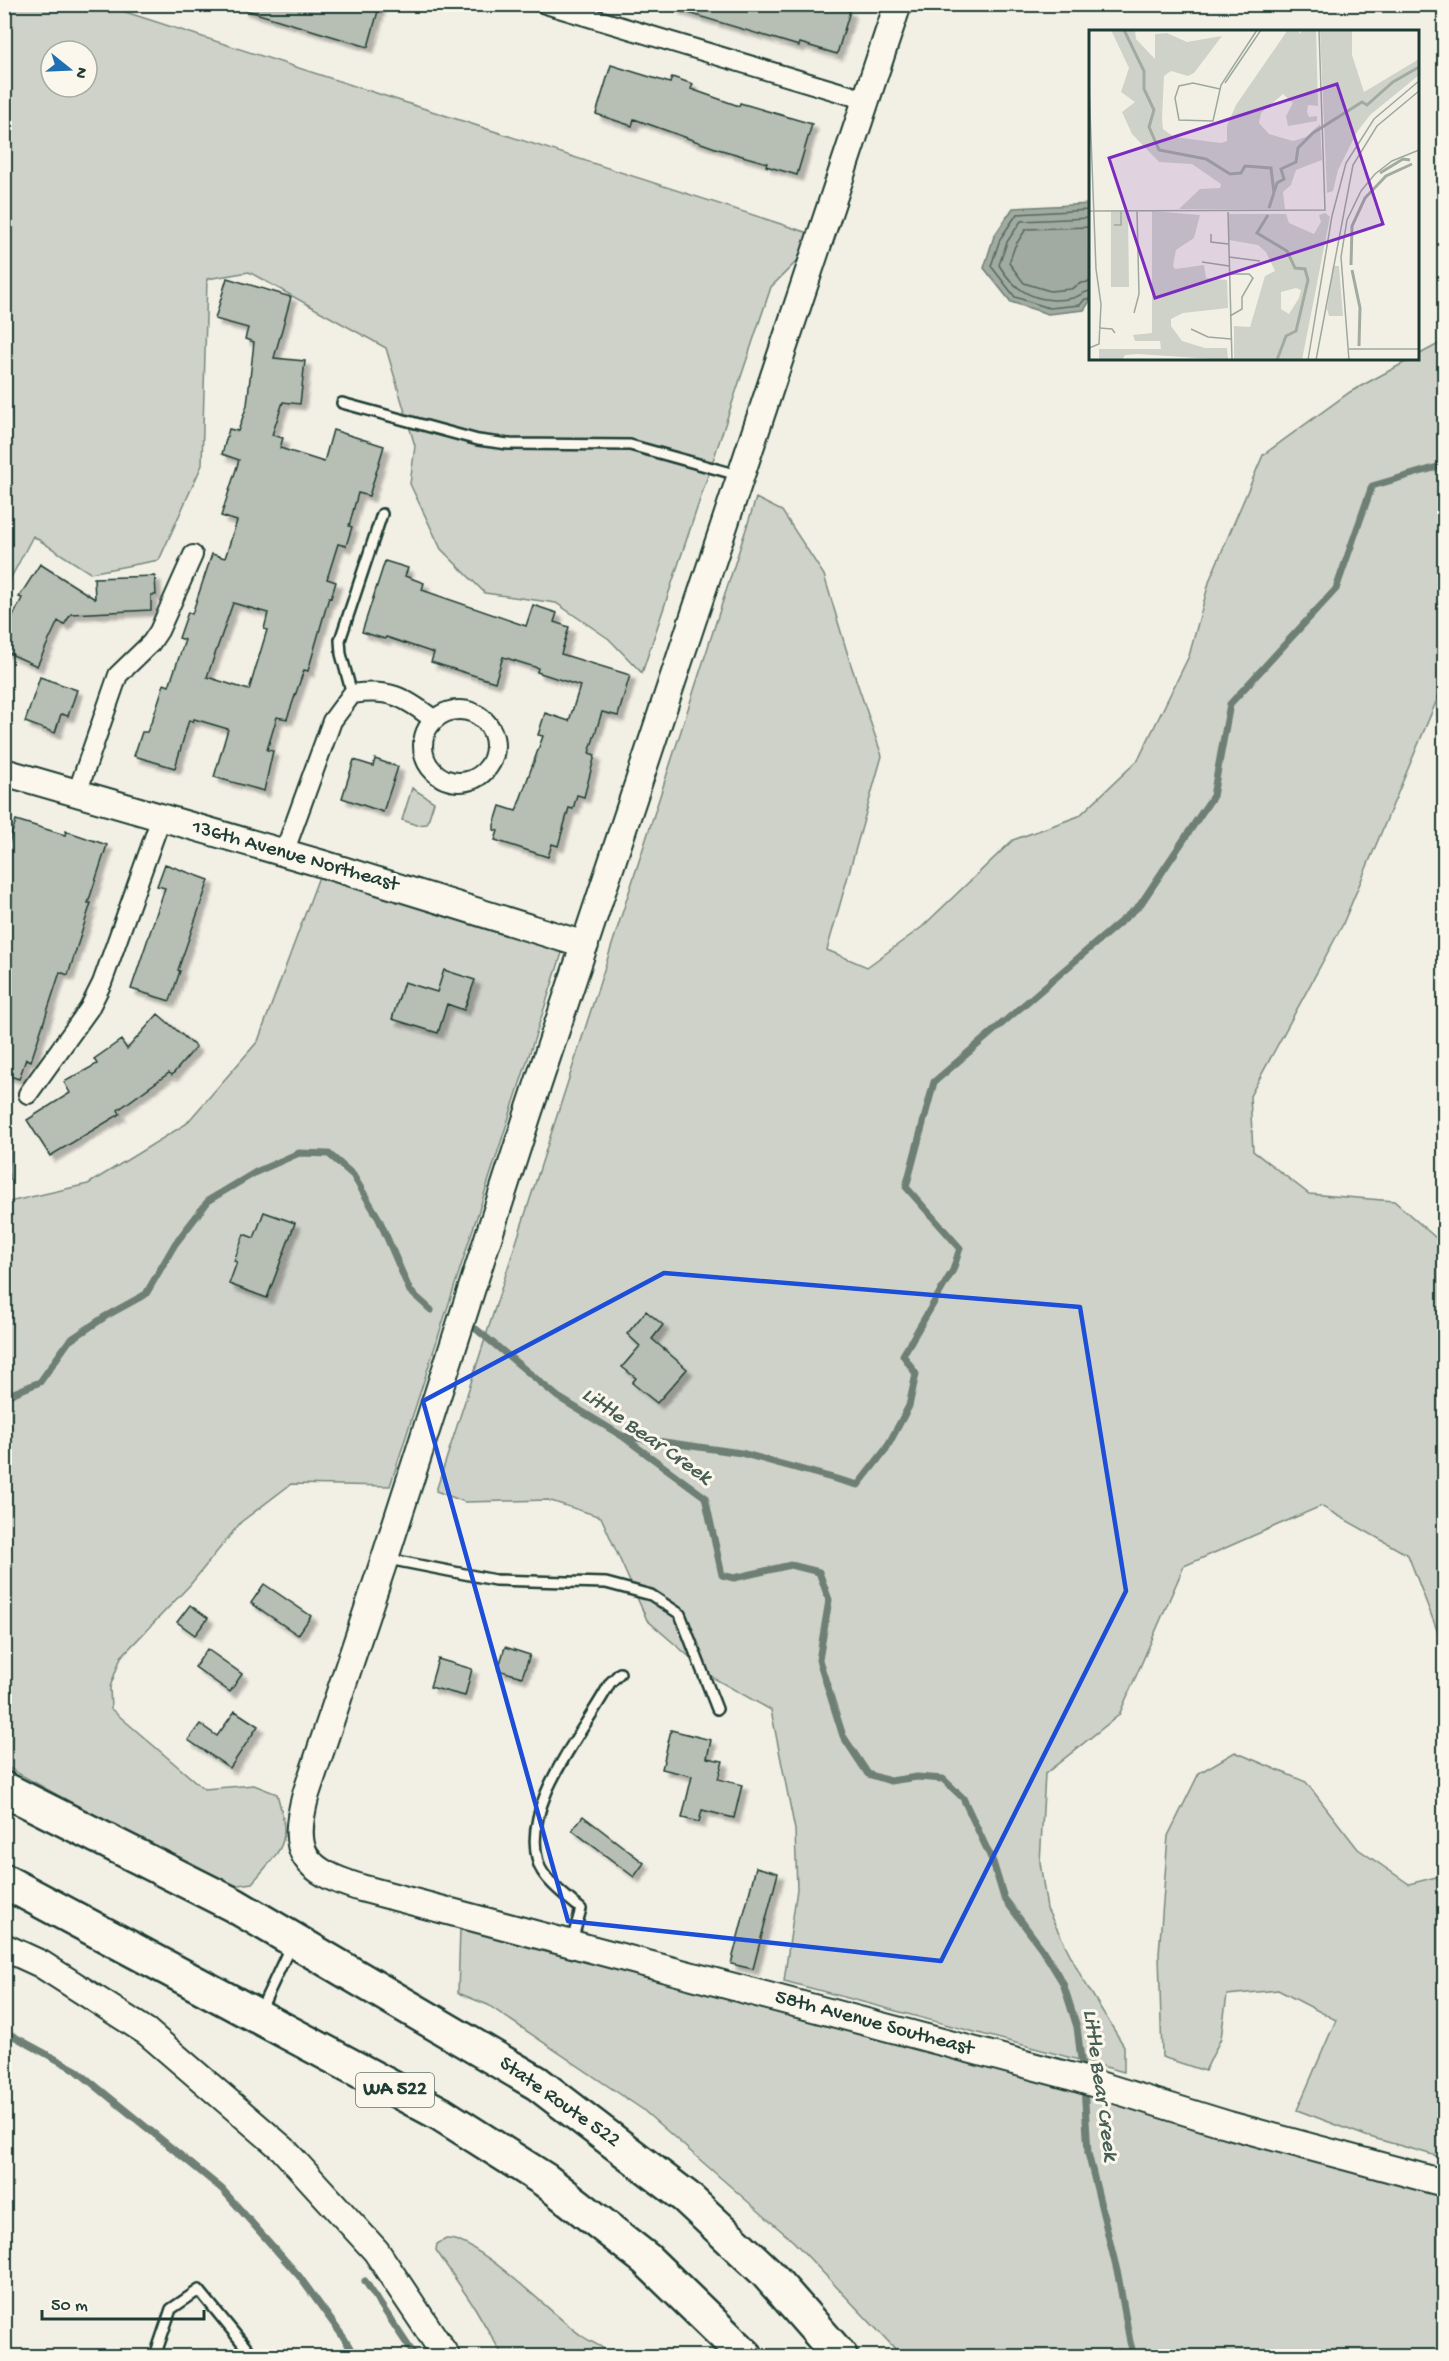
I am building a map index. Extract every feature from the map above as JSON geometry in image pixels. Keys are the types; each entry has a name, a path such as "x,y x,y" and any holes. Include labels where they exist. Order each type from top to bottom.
{"highway":[{"name":"State Route 522","path":"4,1789 234,1905 547,2090 686,2197 766,2272 840,2356"},
{"name":"WA 522","path":"4,1881 441,2114 545,2180 646,2259 746,2356"}],"street":[{"path":"545,4 866,100"},
{"path":"385,1558 518,1143 897,4"},
{"path":"77,793 118,675 151,643 159,631 193,555"},
{"path":"284,853 332,721 352,694 389,693 409,701 433,719"},
{"path":"456,709 467,710 487,722 493,733 494,756 481,775 469,781 457,782 445,780 435,774 427,764 422,740 426,728 433,719 444,712 456,709"},
{"name":"136th Avenue Northeast","path":"4,772 284,853 585,945"},
{"path":"28,1094 90,1009 102,983 161,818"},
{"name":"58th Avenue Southeast","path":"385,1558 300,1817 299,1840 307,1861 316,1870 335,1880 1070,2076 1229,2126 1444,2183"},
{"path":"4,1947 41,1964 147,2032 283,2149 376,2251 446,2356"}],"lane":[{"path":"342,403 478,440 508,444 630,446 740,476"},
{"path":"352,694 340,654 340,640 382,514"},
{"path":"385,1558 495,1580 606,1583 651,1595 680,1614 717,1709"},
{"path":"571,1944 581,1910 556,1888 538,1864 534,1830 548,1787 610,1683 620,1673"},
{"path":"258,2016 294,1940"},
{"path":"155,2356 171,2309 199,2290 253,2356"}],"highlighted area":[{"path":"664,1273 1080,1307 1126,1591 941,1961 568,1921 423,1401"}],"shaded area":[{"path":"5,5 104,5 821,237 771,287 642,673 609,639 556,603 485,593 441,549 410,484 415,446 386,348 249,272 207,279 202,465 159,560 90,573 33,536 5,589"},
{"path":"1444,341 1444,683 1342,926 1250,1096 1253,1151 1309,1194 1394,1201 1444,1245 1444,1648 1408,1555 1321,1506 1184,1566 1119,1715 1045,1774 1040,1862 1047,1909 1082,1978 1124,2046 1124,2072 784,1981 797,1889 795,1830 771,1710 715,1679 647,1620 601,1517 548,1500 465,1502 436,1491 756,498 782,511 824,575 882,756 827,950 867,967 922,927 1013,840 1079,816 1138,760 1189,656 1210,579 1263,455 1350,392 1409,360 1419,360 1419,354"},
{"path":"412,788 434,802 427,824 417,825 402,820"},
{"path":"320,874 563,950 390,1486 291,1484 241,1522 190,1585 121,1657 110,1687 111,1709 204,1789 254,1785 277,1794 284,1824 282,1843 278,1851 252,1883 224,1887 5,1766 4,1203 88,1184 186,1124 258,1041"},
{"path":"1235,1752 1306,1782 1358,1849 1409,1884 1444,1875 1444,2158 1366,2136 1297,2110 1336,2020 1278,1990 1227,1995 1221,2038 1205,2071 1162,2057 1159,1954 1168,1836 1199,1773"},
{"path":"460,1928 1131,2100 1444,2193 1444,2356 902,2356 794,2242 642,2109 488,2005 458,1993"},
{"path":"446,2239 460,2242 477,2250 515,2279 569,2326 612,2356 503,2356 475,2308 436,2250 437,2244"}],"water":[{"path":"1089,204 1089,302 1084,310 1048,314 1011,302 984,268 994,236 1013,208"},
{"path":"5,1108 10,1108 11,1179 5,1180"}],"building":[{"path":"243,4 380,4 368,47 242,9"},
{"path":"675,4 829,4 850,11 837,54 800,43 799,46 675,9"},
{"path":"611,65 670,83 672,77 693,84 691,89 739,106 740,103 812,124 797,175 634,119 632,126 596,114"},
{"path":"227,278 291,297 274,358 305,361 300,404 283,402 272,435 283,438 280,448 324,462 333,430 384,446 369,496 358,493 346,546 338,544 327,579 336,582 331,598 329,597 308,671 304,670 287,719 277,717 267,750 273,751 264,791 214,777 228,729 194,719 193,722 189,720 175,768 134,756 142,732 147,732 153,718 164,684 169,686 185,640 179,638 188,612 192,614 212,554 225,558 237,521 221,516 239,460 222,454 229,429 238,431 247,405 254,342 245,339 248,328 215,319","holes":["233,603 268,613 264,629 267,630 249,690 207,677"]},
{"path":"385,561 408,568 405,576 424,583 422,590 526,626 533,605 557,613 554,622 569,627 561,654 630,675 618,716 602,712 589,753 595,755 584,797 577,795 573,809 569,808 558,846 552,844 548,857 495,840 498,831 494,830 494,825 500,806 516,811 543,736 538,735 545,713 569,721 580,686 537,672 538,668 503,657 495,682 431,662 434,653 386,637 385,639 362,632"},
{"path":"40,564 95,599 94,578 155,576 156,595 151,595 151,610 71,614 64,625 58,621 37,666 4,651 4,635 22,598 19,597"},
{"path":"40,677 77,690 68,716 61,714 55,733 25,722"},
{"path":"375,759 398,767 383,812 342,798 354,760 373,766"},
{"path":"16,820 65,835 66,831 107,845 68,975 60,972 31,1061 26,1059 19,1079 4,1074 4,858"},
{"path":"165,864 209,880 178,970 180,971 170,1001 131,989 165,888 157,886"},
{"path":"444,970 475,980 464,1010 447,1004 438,1033 392,1019 404,982 437,992"},
{"path":"158,1014 196,1047 172,1075 169,1073 118,1110 120,1114 50,1156 27,1120 70,1093 64,1082 97,1064 94,1059 121,1040 127,1049"},
{"path":"264,1212 295,1223 267,1298 229,1284 237,1262 234,1261 244,1234 254,1238"},
{"path":"646,1311 663,1325 652,1339 687,1369 657,1403 632,1383 636,1378 622,1367 640,1346 627,1334"},
{"path":"264,1584 311,1616 298,1635 251,1603"},
{"path":"190,1605 208,1618 195,1635 177,1622"},
{"path":"505,1647 530,1655 522,1677 498,1670"},
{"path":"207,1649 242,1674 230,1692 195,1667"},
{"path":"438,1659 472,1669 465,1696 430,1687"},
{"path":"235,1711 258,1726 230,1768 188,1740 200,1724 217,1736"},
{"path":"671,1730 711,1740 707,1758 723,1761 718,1779 742,1785 734,1818 702,1810 699,1822 682,1818 692,1776 662,1769"},
{"path":"583,1816 644,1863 634,1877 572,1830"},
{"path":"756,1867 778,1873 753,1969 731,1964"}],"waterway":[{"path":"622,1436 741,1453 858,1485 886,1449 909,1406 916,1374 903,1355 953,1270 960,1248 906,1187 934,1082 1140,905 1213,796 1230,704 1336,589 1372,486 1444,465"},
{"name":"Little Bear Creek","path":"4,1397 40,1382 69,1341 106,1316 146,1294 175,1244 209,1200 256,1172 299,1153 329,1154 353,1175 379,1219 410,1291 431,1310"},
{"name":"Little Bear Creek","path":"476,1329 558,1397 622,1436 705,1497 722,1575 734,1578 791,1565 819,1572 829,1600 819,1660 843,1736 868,1774 890,1781 917,1777 943,1779 963,1798 993,1862 1004,1898 1042,1949 1063,1983 1077,2027 1083,2075"},
{"path":"4,2031 76,2070 222,2189 299,2276 355,2356"},
{"name":"Little Bear Creek","path":"1084,2086 1088,2153 1118,2275 1134,2356"},
{"path":"365,2281 415,2356"}]}
